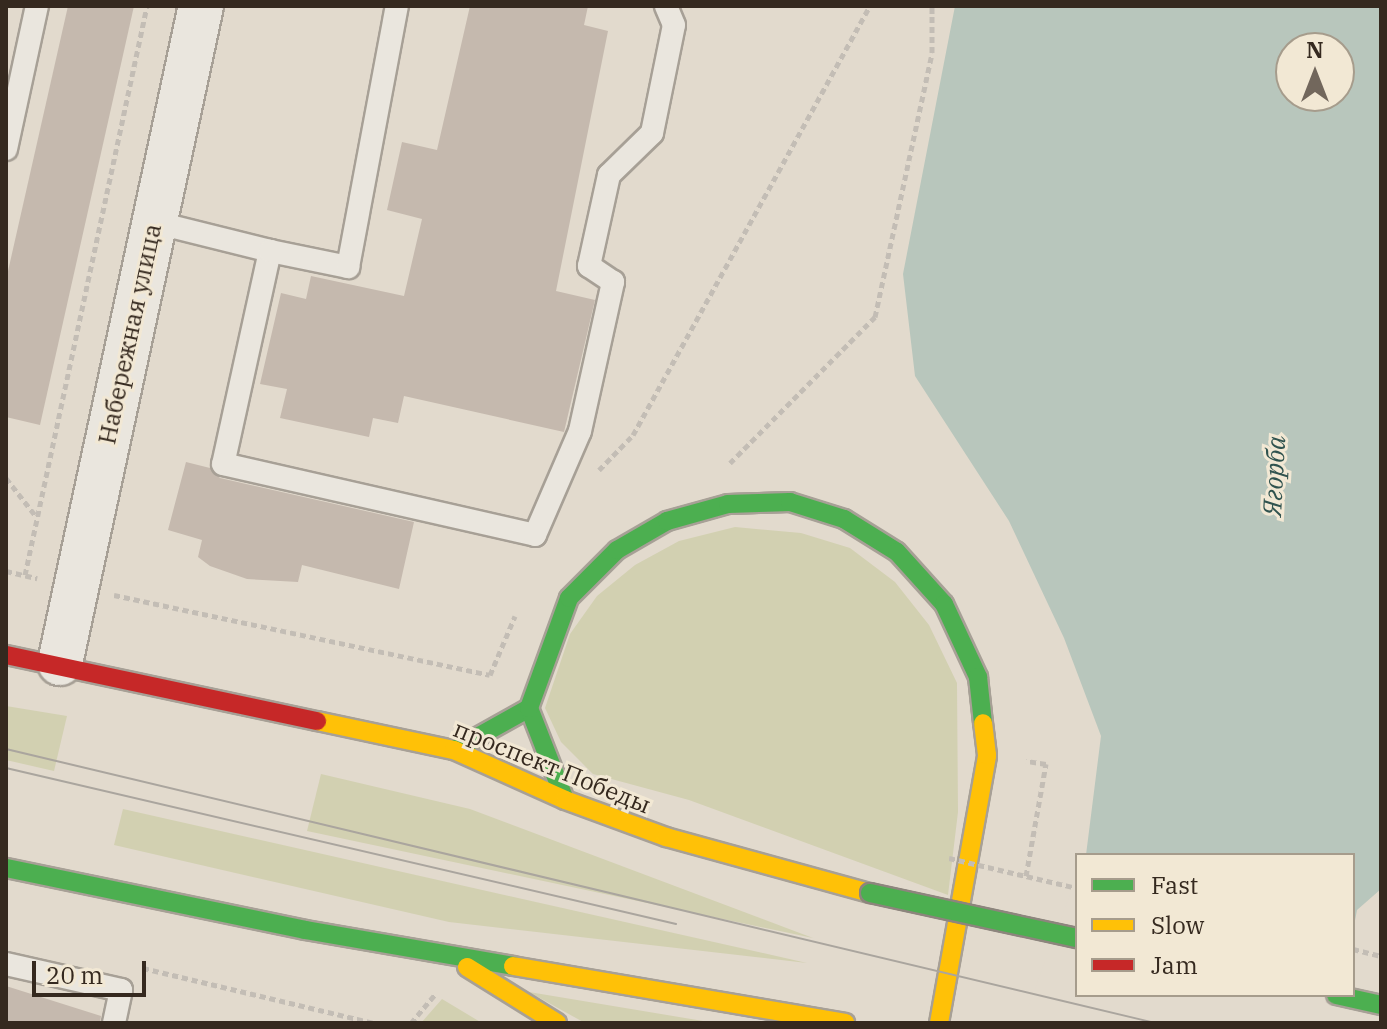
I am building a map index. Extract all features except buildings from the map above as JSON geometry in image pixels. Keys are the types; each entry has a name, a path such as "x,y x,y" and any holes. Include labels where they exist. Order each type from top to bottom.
{"main road":[{"path":"454,750 529,708 569,598 617,550 667,521 728,504 790,502 844,519 897,552 944,604 978,677 987,755 939,1023"},
{"name":"проспект Победы","path":"6,655 60,663 454,750 565,800 666,837 870,893 1075,938"},
{"path":"529,708 565,800"},
{"path":"7,871 447,956 842,1023"},
{"path":"447,956 557,1023"},
{"path":"1345,997 1381,1005"}],"street":[{"name":"Набережная улица","path":"60,663 201,6"}],"lane":[{"path":"6,149 37,6"},
{"path":"154,222 348,267 397,6"},
{"path":"270,251 223,464 535,535 580,431 613,282 589,266 609,175 652,133 674,25 666,6"},
{"path":"6,964 121,990 114,1023"}],"path":[{"path":"25,575 147,6"},
{"path":"589,479 633,435 870,6"},
{"path":"742,467 728,466 875,317 932,53 932,6"},
{"path":"6,478 36,515"},
{"path":"6,571 490,675 519,607"},
{"path":"1018,775 1021,746"},
{"path":"1021,760 1046,764 1026,876"},
{"path":"996,884 1002,853"},
{"path":"949,858 1075,888"},
{"path":"1355,950 1381,956"},
{"path":"135,966 374,1023"},
{"path":"411,1023 444,983"}],"shaded area":[{"path":"735,527 801,533 850,548 895,582 929,625 957,683 958,812 948,895 689,800 593,774 561,742 545,708 570,634 597,596 635,565 679,541"},
{"path":"6,706 67,716 54,771 6,760"},
{"path":"321,774 470,809 813,938 307,831"},
{"path":"123,809 807,963 449,922 114,845"},
{"path":"529,992 715,1023 585,1023"},
{"path":"442,999 482,1023 421,1023"}],"water":[{"name":"Ягорба","path":"955,6 1381,6 1381,889 1357,910 1355,920 1355,853 1086,853 1101,736 1064,638 1009,521 915,376 903,274"}],"pier":[{"path":"1075,882 1075,997 1344,997 1338,1023 1022,1023"}],"tram line":[{"path":"6,749 1155,1023"},
{"path":"6,768 676,924"}],"traffic: fast":[{"path":"565,800 529,708 569,598 617,550 667,521 728,504 790,502 844,519 897,552 944,604 978,677 983,723"},
{"path":"454,750 529,708"},
{"path":"6,868 305,930 513,966"},
{"path":"870,893 1075,938"},
{"path":"1345,997 1381,1005"}],"traffic: slow":[{"path":"317,721 454,750 565,800 666,837 870,893"},
{"path":"939,1023 987,755 983,723"},
{"path":"513,966 845,1023"},
{"path":"467,967 557,1023"}],"traffic: jam":[{"path":"6,655 317,721"}]}
